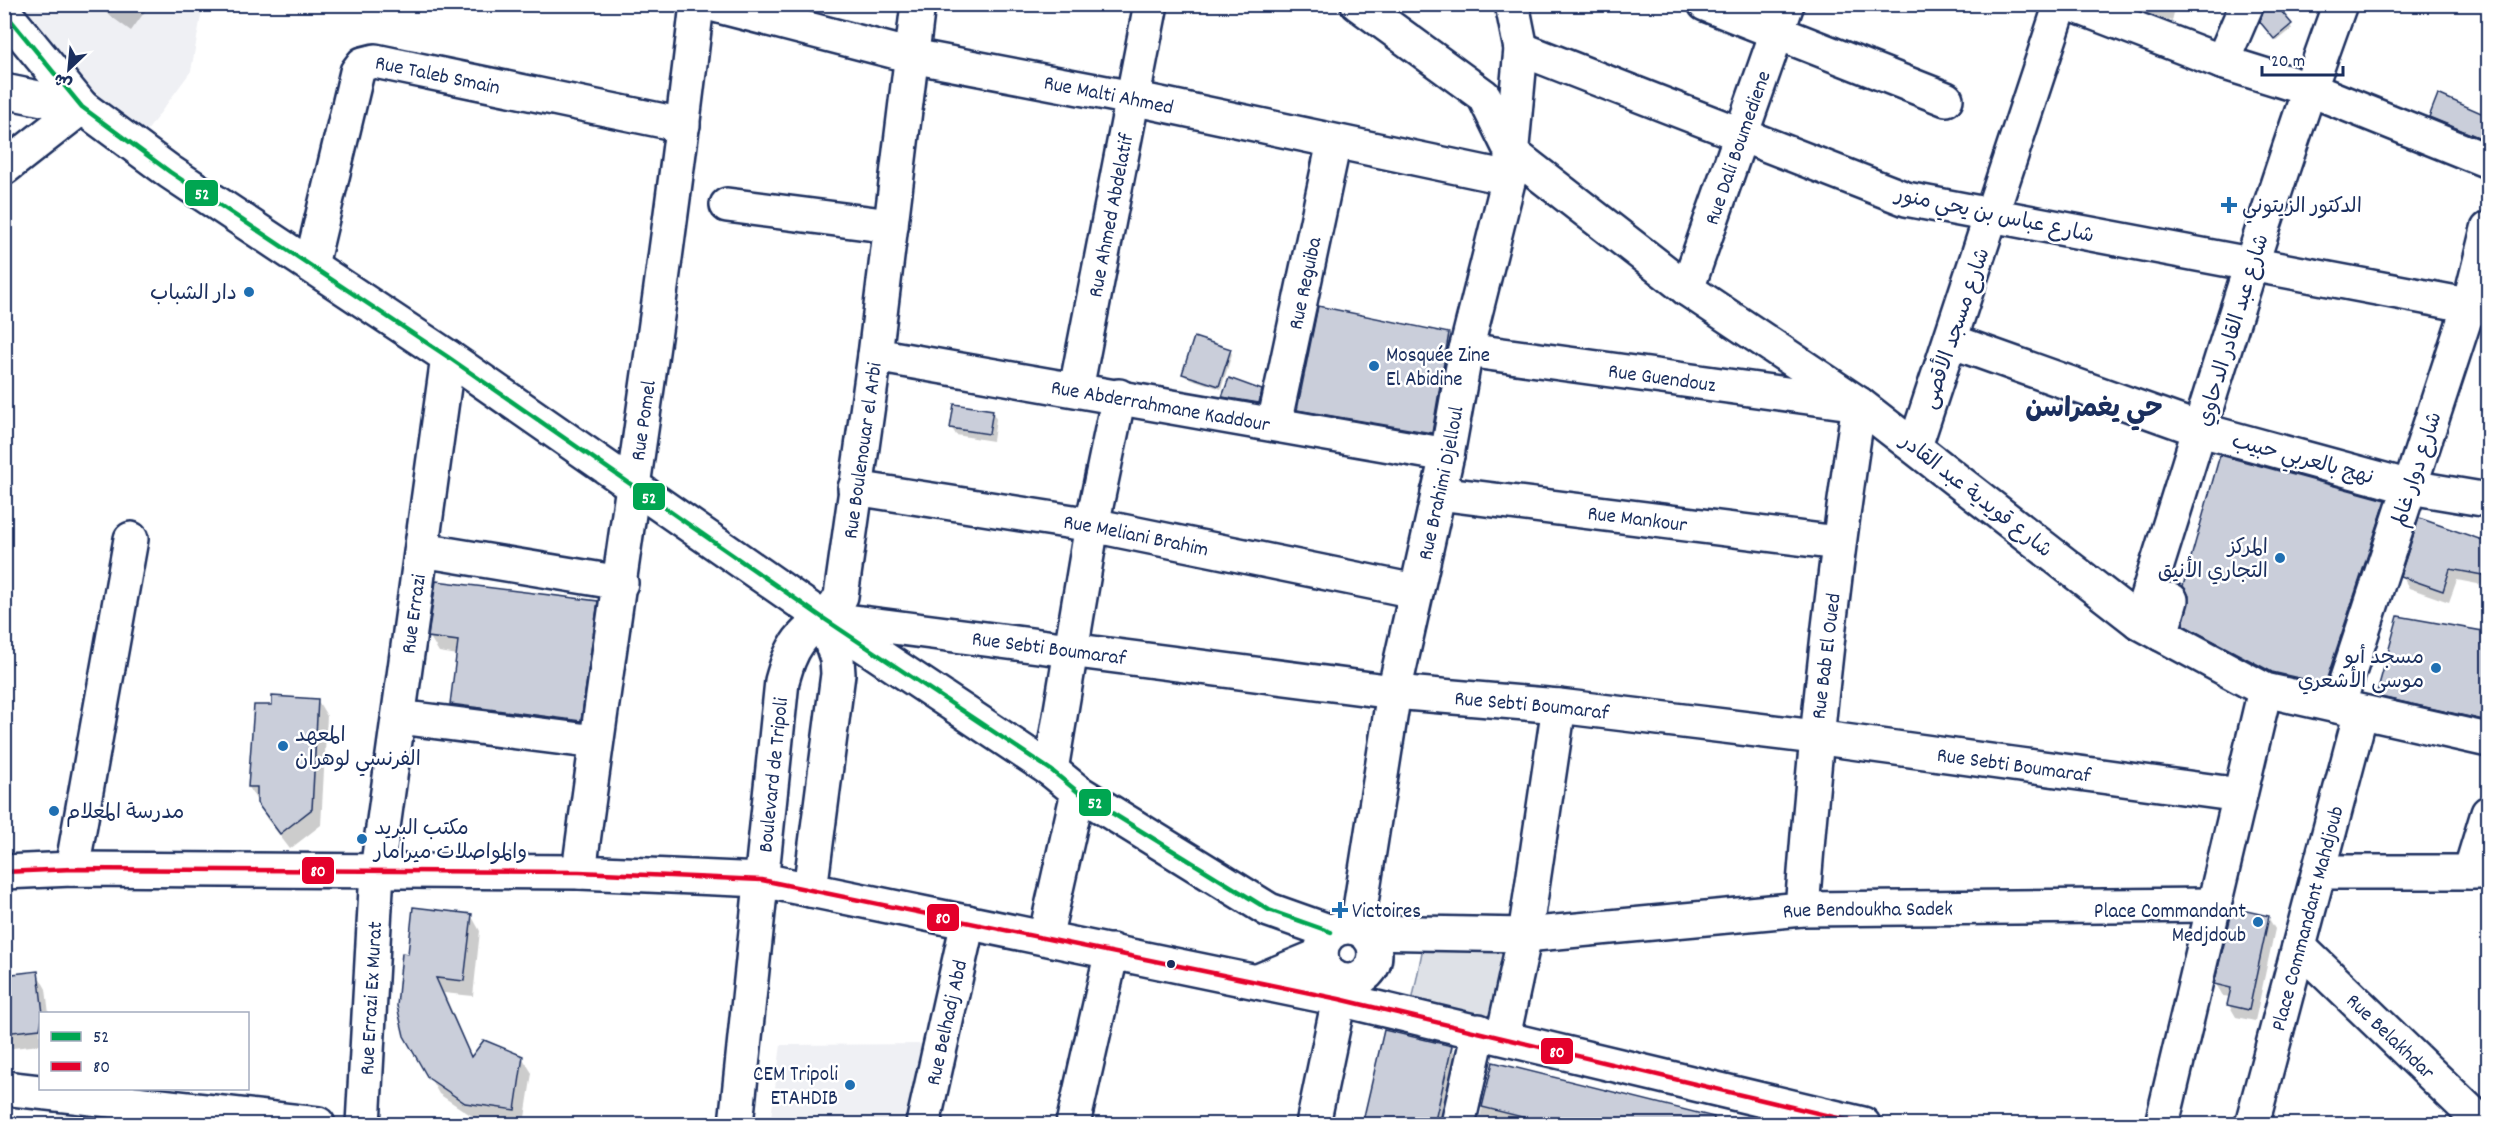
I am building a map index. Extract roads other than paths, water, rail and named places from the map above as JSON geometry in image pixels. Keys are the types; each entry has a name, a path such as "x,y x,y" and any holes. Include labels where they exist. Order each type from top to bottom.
{"street":[{"name":"Rue Pomel","path":"579,872 596,742 621,583 631,486 683,125 697,4"},
{"name":"Rue Malti Ahmed","path":"711,4 912,56 1132,98 1334,142 1510,166"},
{"name":"Rue Boulenouar el Arbi","path":"823,618 837,606 841,596 875,355 918,4"},
{"name":"Rue Ahmed Abdelatif","path":"1076,389 1151,4"},
{"path":"1358,4 1484,96 1510,166"},
{"name":"Rue Brahimi Djelloul","path":"1343,937 1415,591 1447,455 1466,350 1510,166 1521,49 1512,4"},
{"path":"1705,4 1782,18 1946,99"},
{"name":"شارع مسجد الأقصى","path":"1915,446 2061,4"},
{"path":"2071,4 2222,62 2308,89 2488,161"},
{"path":"2222,62 2247,4"},
{"name":"شارع عبد القادر الدحاوي","path":"2150,628 2201,430 2250,265 2308,89 2340,4"},
{"path":"4,12 82,107 170,172 448,357 823,618 1051,770 1078,792 1269,910 1374,947 1375,956 1368,972 1350,988"},
{"name":"Rue Dali Boumediene","path":"1687,289 1782,18"},
{"name":"شارع عباس بن يحي منور","path":"1521,49 1906,199 2479,307"},
{"name":"Rue Taleb Smain","path":"311,265 357,72 363,64 375,61 683,125"},
{"path":"4,91 82,107"},
{"path":"4,168 82,107"},
{"name":"Rue Reguiba","path":"1274,424 1334,142"},
{"name":"شارع قويدية عبد القادر","path":"1510,166 1687,289 1860,404 2150,628 2265,690 2488,740"},
{"path":"726,205 891,226"},
{"name":"شارع دوار غالم","path":"2350,709 2410,487 2479,307 2488,229"},
{"name":"نهج بالعربي حبيب","path":"1951,341 2201,430 2410,487 2488,500"},
{"name":"Rue Guendouz","path":"1466,350 1860,404"},
{"name":"Rue Abderrahmane Kaddour","path":"875,355 1447,455"},
{"name":"Rue Errazi","path":"377,871 448,357"},
{"path":"1051,770 1092,525 1119,396"},
{"name":"Rue Bab El Oued","path":"1802,909 1815,737 1838,543 1860,404"},
{"name":"Rue Meliani Brahim","path":"855,488 1092,525 1415,591"},
{"name":"Rue Mankour","path":"1437,493 1838,543"},
{"path":"72,869 131,539"},
{"path":"422,550 621,583"},
{"path":"2150,628 2171,600"},
{"path":"810,890 838,674 837,659 823,618"},
{"name":"Rue Sebti Boumaraf","path":"823,618 1073,648 1394,692 1559,706 1815,737 2240,795"},
{"name":"Boulevard de Tripoli","path":"736,1125 782,681 786,666 800,640 823,618"},
{"path":"2162,1125 2212,905 2265,690"},
{"path":"1463,1123 1525,935 1559,706"},
{"name":"Place Commandant Mahdjoub","path":"2252,1125 2319,872 2350,709"},
{"path":"399,717 596,742"},
{"path":"1045,938 1078,792"},
{"path":"2319,872 2479,872 2488,813"},
{"path":"4,872 72,869 579,872 762,880 1258,981 1350,988 1397,1012 1863,1125"},
{"name":"Rue Errazi Ex Murat","path":"363,1125 377,871"},
{"name":"Rue Bendoukha Sadek","path":"1343,937 1525,935 1802,909 2212,905"},
{"name":"Rue Belhadj Abd","path":"923,1125 968,922"},
{"path":"1258,981 1343,937"},
{"path":"1313,1125 1352,981 1334,978 1323,964 1343,937"},
{"name":"Rue Belakhdar","path":"2299,947 2483,1125"},
{"path":"1073,1125 1112,951"},
{"path":"4,1088 318,1125"}],"place":[{"name":"الدكتور الزيتوني","path":"2229,205"},
{"name":"دار الشباب","path":"249,292"},
{"name":"Mosquée Zine El Abidine","path":"1374,366"},
{"name":"المركز التجاري الأنيق","path":"2280,558"},
{"name":"مسجد أبو موسى الأشعري","path":"2436,668"},
{"name":"المعهد الفرنسي لوهران","path":"283,746"},
{"name":"مدرسة المعلام","path":"54,811"},
{"name":"مكتب البريد والمواصلات ميرامار","path":"362,839"},
{"name":"Victoires","path":"1340,910"},
{"name":"Place Commandant Medjdoub","path":"2258,922"},
{"name":"CEM Tripoli ETAHDIB","path":"850,1085"}],"district":[{"name":"حي يغمراسن","path":"2094,407"}]}
